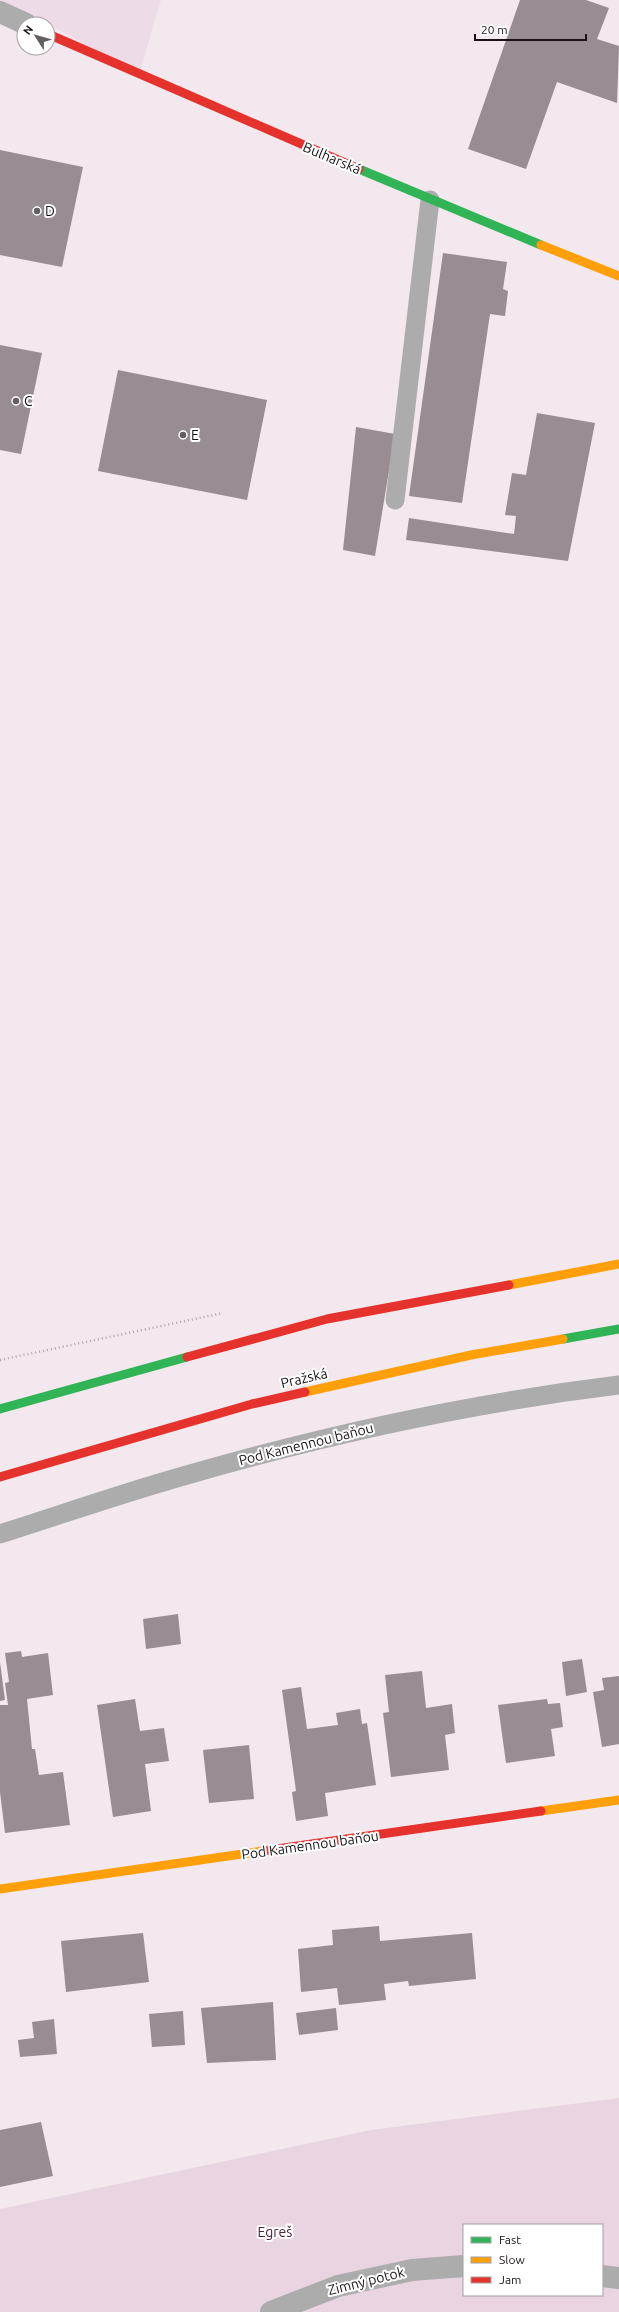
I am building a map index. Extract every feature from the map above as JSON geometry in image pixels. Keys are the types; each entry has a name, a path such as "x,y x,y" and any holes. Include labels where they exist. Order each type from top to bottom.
{"main road":[{"name":"Bulharská","path":"56,37 430,200 619,276"},
{"path":"0,1409 327,1319 619,1264"},
{"name":"Pražská","path":"0,1477 252,1404 471,1355 619,1329"},
{"name":"Pod Kamennou baňou","path":"0,1889 619,1800"}],"street":[{"path":"0,12 16,19"},
{"name":"Zimný potok","path":"271,2312 338,2286 412,2270 463,2266"},
{"path":"603,2276 619,2278"}],"lane":[{"path":"395,500 430,200"},
{"name":"Pod Kamennou baňou","path":"0,1534 180,1477 353,1431 545,1394 619,1385"}],"shaded area":[{"path":"0,0 161,0 139,74 56,28 56,16 16,16 16,18 0,11"}],"green space":[{"name":"Egreš","path":"619,2098 619,2312 0,2312 0,2209 371,2130"}],"building":[{"path":"520,0 586,0 609,8 597,39 619,46 617,103 557,82 526,169 468,149"},
{"name":"D","path":"0,150 83,167 62,267 0,255"},
{"path":"443,253 507,262 503,289 508,291 505,316 490,314 462,503 409,496"},
{"name":"C","path":"0,345 42,353 21,454 0,450"},
{"name":"E","path":"118,370 267,400 247,500 98,471"},
{"path":"537,413 595,423 568,561 406,540 409,518 514,534 516,516 505,515 512,473 526,475"},
{"path":"356,427 395,434 375,556 343,550"},
{"path":"178,1614 181,1644 146,1649 143,1619"},
{"path":"21,1651 22,1657 48,1653 53,1695 27,1699 32,1749 35,1749 39,1775 63,1772 70,1825 5,1833 0,1792 0,1705 8,1705 5,1683 9,1682 5,1653"},
{"path":"582,1659 587,1692 566,1696 562,1662"},
{"path":"0,1662 5,1700 0,1701"},
{"path":"422,1671 426,1708 452,1704 455,1733 445,1735 449,1770 391,1777 383,1713 389,1712 385,1675"},
{"path":"619,1676 619,1744 602,1747 593,1692 604,1690 602,1678"},
{"path":"301,1687 307,1729 338,1725 336,1713 360,1709 362,1724 367,1723 376,1785 325,1793 328,1816 296,1821 292,1792 296,1791 282,1690"},
{"path":"135,1699 140,1731 164,1728 169,1761 145,1764 151,1811 113,1817 97,1705"},
{"path":"547,1699 548,1704 560,1703 563,1727 551,1729 555,1756 506,1763 498,1705"},
{"path":"249,1745 254,1799 209,1803 203,1750"},
{"path":"379,1926 380,1941 472,1933 476,1979 409,1986 408,1981 384,1984 386,2000 339,2005 337,1988 301,1992 298,1949 333,1945 332,1930"},
{"path":"143,1933 149,1982 66,1992 61,1941"},
{"path":"273,2002 276,2060 207,2063 201,2008"},
{"path":"336,2008 338,2030 299,2035 296,2013"},
{"path":"183,2011 185,2045 152,2047 149,2014"},
{"path":"54,2019 57,2054 20,2057 18,2040 34,2038 32,2022"},
{"path":"41,2122 53,2176 0,2187 0,2130"}],"traffic: fast":[{"path":"359,169 541,245"},
{"path":"563,1339 619,1329"},
{"path":"0,1409 187,1357"}],"traffic: slow":[{"path":"541,245 619,276"},
{"path":"509,1285 619,1264"},
{"path":"305,1392 471,1355 563,1339"},
{"path":"541,1811 619,1800"},
{"path":"0,1889 263,1851"}],"traffic: jam":[{"path":"56,37 359,169"},
{"path":"187,1357 327,1319 509,1285"},
{"path":"0,1477 252,1404 305,1392"},
{"path":"263,1851 541,1811"}],"place":[{"name":"D","path":"37,211"},
{"name":"C","path":"16,401"},
{"name":"E","path":"183,435"}]}
